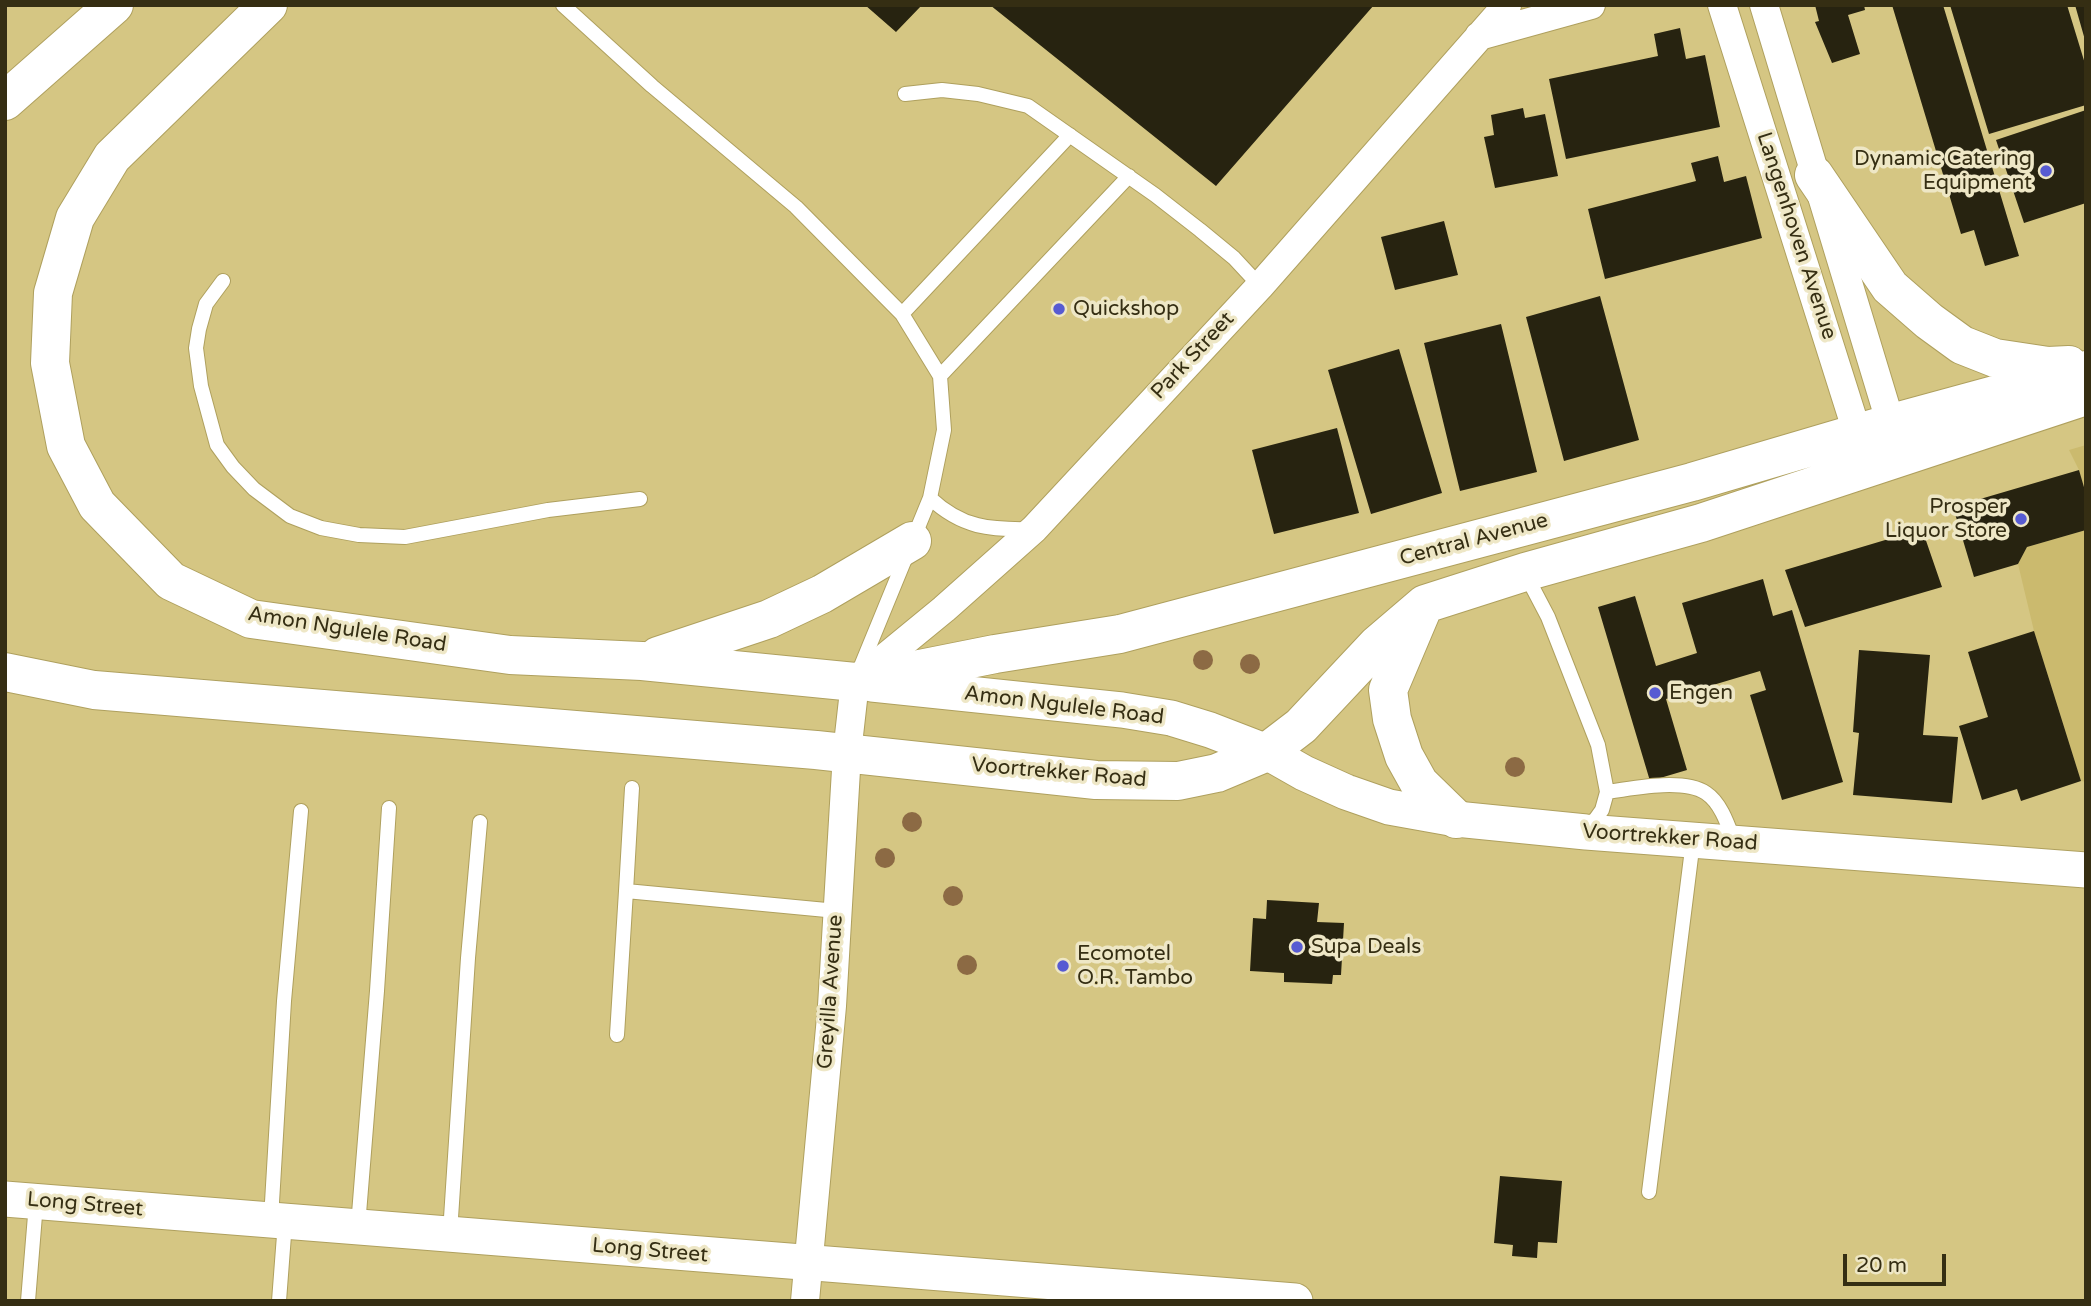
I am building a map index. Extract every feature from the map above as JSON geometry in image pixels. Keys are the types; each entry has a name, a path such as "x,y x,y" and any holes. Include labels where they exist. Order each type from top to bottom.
{"main road":[{"path":"5,101 114,5"},
{"name":"Amon Ngulele Road","path":"268,5 112,158 75,218 53,293 50,363 66,446 97,505 171,581 251,619 510,655 642,661"},
{"path":"1814,175 1889,287 1962,345 1995,358 2048,366 2086,364"},
{"name":"Central Avenue","path":"1880,445 2086,370"},
{"name":"Central Avenue","path":"855,682 995,654 1134,631 1692,482 2010,423 2086,396"},
{"name":"Voortrekker Road","path":"847,753 1096,780 1178,781 1217,773 1267,752 1301,726 1377,645 1425,604 1525,572 1701,523 1880,445"},
{"path":"642,661 769,619 822,594 912,541"},
{"path":"1425,604 1388,690 1392,719 1404,756 1419,782 1456,819"},
{"path":"642,661 855,682"},
{"path":"5,672 94,690 847,753"}],"street":[{"name":"Park Street","path":"855,682 1034,529 1260,286 1507,5"},
{"path":"1479,36 1591,5"},
{"name":"Langenhoven Avenue","path":"1722,5 1880,445"},
{"name":"Langenhoven Avenue","path":"1764,5 1814,175 1880,445"},
{"name":"Amon Ngulele Road","path":"855,682 1122,710 1171,718 1267,752"},
{"name":"Greyilla Avenue","path":"805,1301 832,1006 847,753 855,682"},
{"name":"Voortrekker Road","path":"1267,752 1304,773 1357,796 1389,807 1456,819 1586,832 2086,870"},
{"name":"Long Street","path":"21,1200 808,1264 1063,1292 1296,1301"}],"lane":[{"path":"563,5 652,86 796,207 902,314 940,376 944,430 930,498 855,682"},
{"path":"905,94 942,90 978,94 1028,106 1129,176 1234,258 1260,286"},
{"path":"902,314 1070,135"},
{"path":"940,376 1129,176"},
{"path":"223,281 206,304 197,348 201,386 217,445 254,489 290,516 321,528 359,535 405,537 548,510 640,499"},
{"path":"930,498 953,516 973,526 1000,530 1034,529"},
{"path":"1525,572 1548,617 1598,746 1607,792 1602,810 1586,832"},
{"path":"1607,792 1686,786 1705,792 1725,819 1734,843"},
{"path":"617,1035 632,788"},
{"path":"357,1227 389,808"},
{"path":"279,1301 278,1221 284,1001 301,811"},
{"path":"450,1234 480,822"},
{"path":"1649,1192 1693,840"},
{"path":"626,891 837,911"},
{"path":"21,1200 28,1301"}],"shaded area":[{"path":"2086,445 2086,494 2079,470 2069,450"},
{"path":"2086,530 2086,782 2081,781 2034,631 2018,564 2027,547"}],"building":[{"path":"865,5 922,5 896,32"},
{"path":"990,5 1374,5 1216,186"},
{"path":"1815,5 1864,5 1865,10 1848,15 1860,54 1832,63 1815,22 1819,21"},
{"path":"1892,5 1943,5 2019,256 1985,266 1974,230 1961,234"},
{"path":"1950,5 2067,5 2086,67 2086,105 1989,134"},
{"path":"2075,5 2086,5 2086,40 2085,40"},
{"path":"1680,28 1686,59 1705,55 1720,127 1566,159 1549,79 1658,56 1654,34"},
{"path":"1523,108 1525,118 1545,114 1558,176 1495,188 1484,137 1494,135 1491,115"},
{"name":"Dynamic Catering Equipment","path":"2086,110 2086,203 2024,223 1996,140"},
{"path":"1718,156 1724,182 1746,176 1762,238 1605,279 1588,209 1696,181 1691,163"},
{"path":"1444,221 1458,275 1395,290 1381,237"},
{"path":"1600,296 1639,440 1564,461 1526,317"},
{"path":"1501,324 1537,472 1460,491 1424,343"},
{"path":"1399,349 1442,493 1371,514 1328,370"},
{"path":"1337,428 1359,513 1274,534 1252,450"},
{"name":"Prosper Liquor Store","path":"2079,470 2086,494 2086,530 2027,547 2018,564 1974,577 1953,507"},
{"path":"1922,529 1942,587 1805,627 1785,570"},
{"path":"1763,579 1773,616 1792,610 1843,782 1782,800 1750,695 1766,690 1760,671 1666,699 1687,770 1650,781 1598,607 1635,596 1656,666 1697,653 1682,603"},
{"path":"2034,631 2081,781 2021,801 2017,789 1982,800 1959,726 1988,717 1968,652"},
{"path":"1859,650 1930,655 1923,735 1958,737 1952,803 1853,795 1859,733 1853,732"},
{"name":"Supa Deals","path":"1267,900 1319,903 1317,922 1344,923 1341,975 1333,975 1332,984 1284,982 1284,973 1250,971 1253,918 1266,919"},
{"path":"1500,1176 1562,1181 1557,1243 1538,1242 1537,1258 1512,1256 1513,1245 1494,1243"}],"place":[{"name":"Dynamic Catering Equipment","path":"2046,171"},
{"name":"Quickshop","path":"1059,309"},
{"name":"Prosper Liquor Store","path":"2021,519"},
{"name":"Engen","path":"1655,693"},
{"name":"Supa Deals","path":"1297,947"},
{"name":"Ecomotel O.R. Tambo","path":"1063,966"}]}
